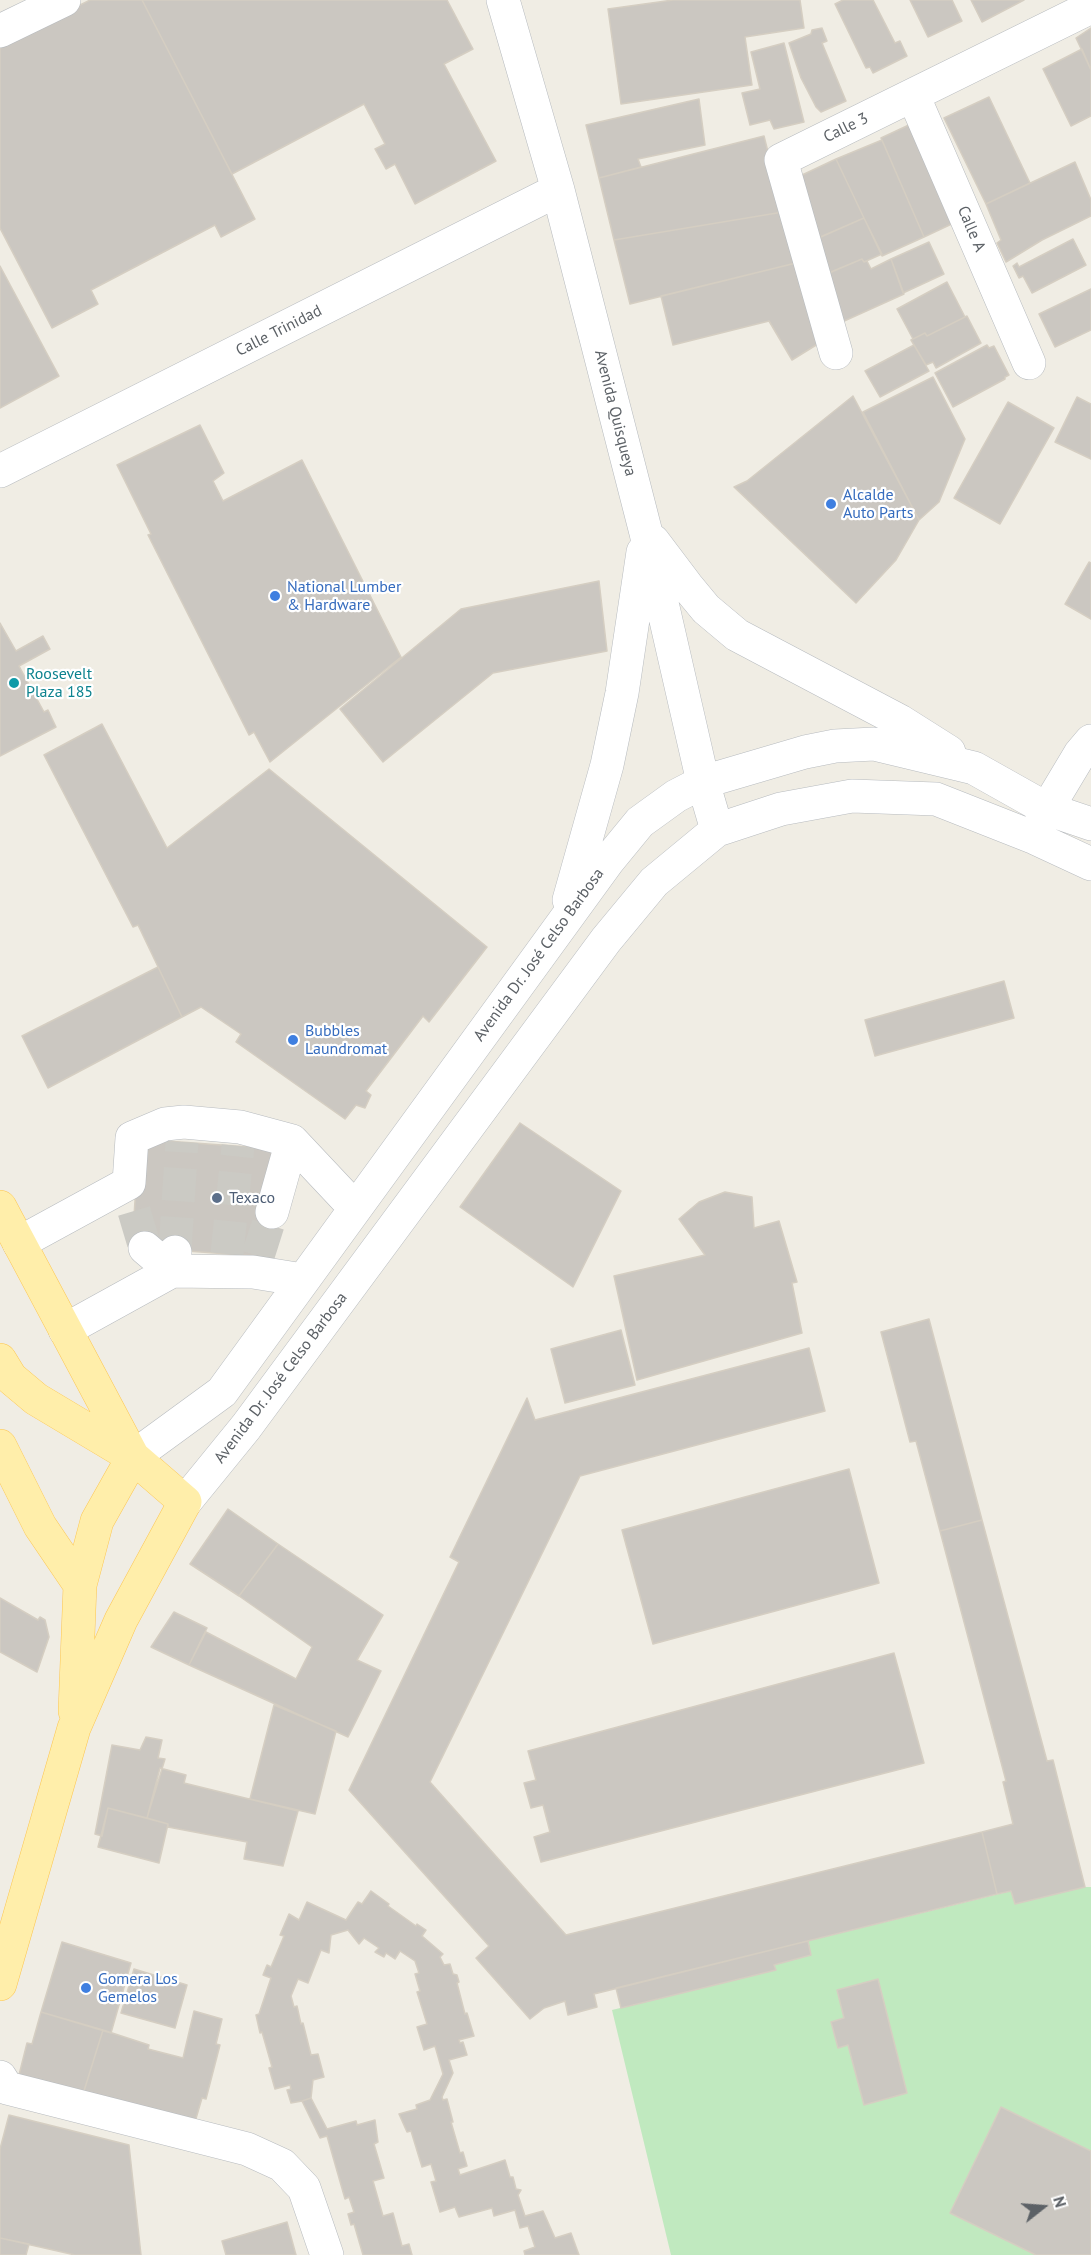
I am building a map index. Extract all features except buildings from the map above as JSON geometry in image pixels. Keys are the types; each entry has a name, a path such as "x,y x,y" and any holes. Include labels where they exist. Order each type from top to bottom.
{"main road":[{"path":"0,1207 133,1457"},
{"path":"0,1360 11,1378 36,1399 133,1457 185,1502"},
{"path":"0,1446 40,1526 80,1585"},
{"name":"Avenida Dr. José Celso Barbosa","path":"74,1728 80,1585 97,1521 133,1457"},
{"name":"Avenida Dr. José Celso Barbosa","path":"0,1984 74,1728 121,1620 185,1502"}],"street":[{"path":"0,31 63,0"},
{"name":"Avenida Quisqueya","path":"502,0 558,190 646,533 703,782 717,830"},
{"name":"Calle 3","path":"836,352 781,160 1091,7"},
{"name":"Calle A","path":"913,95 1029,363"},
{"name":"Calle Trinidad","path":"0,471 558,190"},
{"path":"646,533 706,609 737,635 900,721 974,768"},
{"path":"563,922 590,832 609,755 622,693 646,533"},
{"path":"1041,823 1080,754 1091,741"},
{"name":"Avenida Dr. José Celso Barbosa","path":"133,1457 222,1392 563,922 640,822 676,796 703,782 805,752 835,746 874,744 974,768 1091,864"},
{"name":"Avenida Dr. José Celso Barbosa","path":"185,1502 246,1427 606,940 654,882 717,830 781,809 852,796 936,800 1041,823 1091,824"},
{"path":"19,1243 132,1197 132,1138 165,1124 183,1132 292,1141 356,1208"},
{"path":"272,1212 292,1141"},
{"path":"65,1330 164,1256 241,1263 303,1280"},
{"path":"0,2077 7,2088 246,2149 282,2165 304,2188 327,2255"}],"green space":[{"path":"1091,1887 1091,2255 671,2255 612,2010 775,1970 774,1965 811,1955 808,1941 1011,1891 1015,1904"}],"tunnel":[{"path":"175,1250 182,1142"},
{"path":"227,1254 238,1146"},
{"path":"134,1211 145,1248"},
{"path":"258,1256 272,1212"}],"place":[{"name":"Alcalde Auto Parts","path":"831,504"},
{"name":"National Lumber & Hardware","path":"275,596"},
{"name":"Roosevelt Plaza 185","path":"14,683"},
{"name":"Bubbles Laundromat","path":"293,1040"},
{"name":"Texaco","path":"217,1198"},
{"name":"Gomera Los Gemelos","path":"86,1988"}]}
